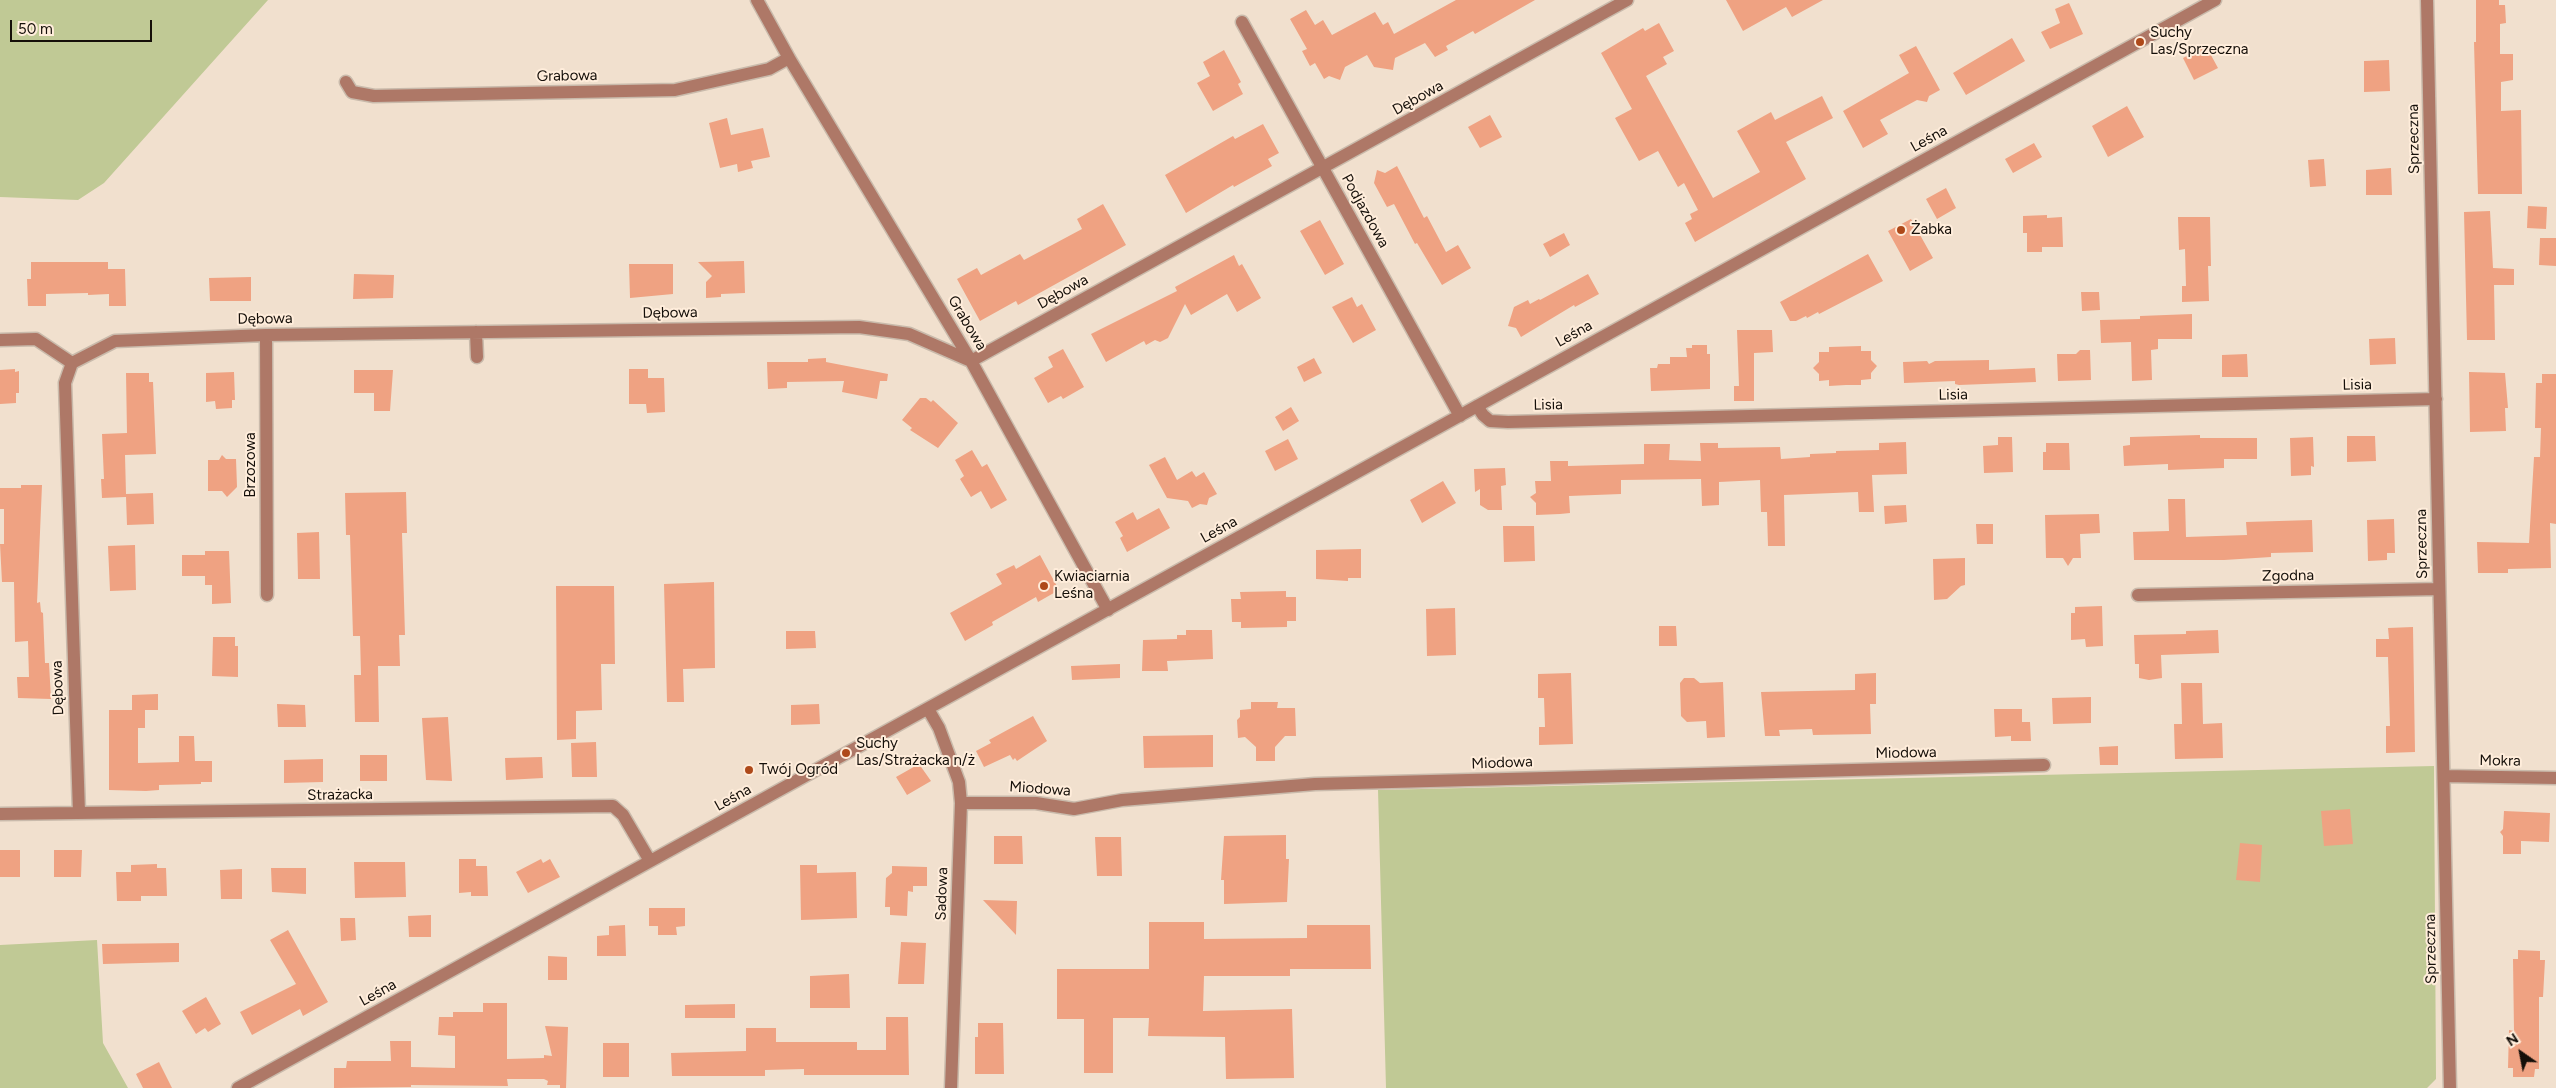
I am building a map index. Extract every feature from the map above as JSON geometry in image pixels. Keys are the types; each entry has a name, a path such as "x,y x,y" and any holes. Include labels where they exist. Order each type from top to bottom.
{"street":[{"name":"Grabowa","path":"757,0 789,58 971,361 1108,610"},
{"name":"Dębowa","path":"79,813 66,382 72,363 115,341 266,335 859,326 909,334 971,361 1627,0"},
{"name":"Leśna","path":"238,1088 2216,0"},
{"name":"Sprzeczna","path":"2427,0 2450,1088"},
{"name":"Podjazdowa","path":"1242,22 1460,416"},
{"name":"Grabowa","path":"346,82 352,92 374,96 675,90 769,69 789,58"},
{"path":"476,332 477,357"},
{"name":"Brzozowa","path":"266,335 267,595"},
{"path":"0,340 36,339 72,363"},
{"name":"Lisia","path":"1477,406 1490,421 1508,422 2436,399"},
{"name":"Zgodna","path":"2138,595 2439,589"},
{"name":"Sadowa","path":"928,709 939,728 959,782 961,803 951,1088"},
{"name":"Miodowa","path":"961,803 1036,802 1074,809 1122,800 1314,784 2044,765"},
{"name":"Mokra","path":"2444,776 2556,778"},
{"name":"Strażacka","path":"0,814 613,806 623,816 650,861"}],"green space":[{"path":"0,0 268,0 104,183 78,200 0,197"},
{"path":"2434,766 2436,1079 2427,1088 1386,1088 1378,790"},
{"path":"97,940 103,1043 128,1088 0,1088 0,945"}],"building":[{"path":"1456,0 1535,0 1475,34 1473,31 1446,46 1448,50 1435,57 1425,43 1395,58 1393,70 1374,67 1367,55 1345,67 1340,80 1329,76 1324,79 1315,63 1310,66 1302,51 1307,49 1290,19 1306,10 1315,25 1323,20 1332,35 1375,12 1383,25 1388,22 1394,34"},
{"path":"1726,0 1823,0 1792,17 1786,7 1743,31"},
{"path":"2476,0 2499,0 2499,5 2505,5 2506,23 2500,24 2500,54 2513,54 2513,80 2501,82 2501,111 2521,110 2522,194 2478,194 2474,42 2476,42"},
{"path":"2069,3 2083,34 2050,49 2041,32 2060,23 2055,9"},
{"path":"1659,23 1674,51 1663,57 1667,64 1646,76 1713,198 1760,172 1737,131 1771,112 1775,120 1822,96 1833,118 1786,142 1806,179 1695,242 1685,223 1692,219 1690,214 1698,210 1684,183 1678,187 1658,151 1639,161 1615,118 1632,109 1601,53 1643,28 1645,31"},
{"path":"2012,38 2025,61 1966,95 1953,73"},
{"path":"1916,46 1940,90 1929,96 1927,102 1917,100 1880,120 1888,134 1863,148 1843,111 1909,73 1899,55"},
{"path":"2206,46 2218,68 2194,80 2183,58"},
{"path":"1224,50 1241,82 1238,84 1243,94 1213,111 1197,83 1210,76 1203,62"},
{"path":"2389,60 2390,91 2364,92 2364,61"},
{"path":"2127,106 2144,137 2108,157 2092,126"},
{"path":"1490,115 1502,137 1480,148 1468,127"},
{"path":"727,118 731,135 763,128 770,157 751,161 753,168 738,172 737,164 720,168 709,123"},
{"path":"1263,124 1279,153 1268,159 1272,166 1234,187 1233,185 1186,213 1165,175 1233,136 1235,139"},
{"path":"2034,143 2042,157 2013,173 2005,159"},
{"path":"2324,159 2326,186 2310,187 2308,160"},
{"path":"1397,166 1424,218 1427,216 1446,252 1458,245 1471,268 1442,285 1417,243 1415,244 1394,204 1387,207 1374,183 1377,170 1385,173"},
{"path":"2391,168 2392,195 2366,195 2366,170"},
{"path":"1946,188 1956,208 1937,219 1926,199"},
{"path":"1103,204 1126,245 1018,305 1016,301 980,321 957,279 977,268 981,275 1020,254 1024,260 1082,229 1077,219"},
{"path":"2528,206 2547,207 2546,229 2527,228"},
{"path":"2490,211 2493,268 2514,269 2514,285 2494,285 2495,340 2467,340 2464,212"},
{"path":"2047,215 2047,218 2062,217 2063,247 2042,247 2042,252 2027,252 2027,233 2023,233 2023,216"},
{"path":"2178,217 2210,217 2211,266 2208,266 2209,301 2182,302 2182,286 2186,286 2185,249 2179,250"},
{"path":"1911,219 1933,258 1910,271 1888,231"},
{"path":"1320,220 1344,264 1325,275 1300,231"},
{"path":"1564,233 1570,245 1550,257 1543,244"},
{"path":"2540,238 2556,238 2556,266 2539,265"},
{"path":"1868,254 1883,281 1819,314 1818,312 1807,318 1806,316 1796,321 1790,321 1780,302"},
{"path":"1234,255 1239,266 1242,264 1261,298 1237,312 1227,294 1191,315 1185,304 1168,338 1160,342 1155,340 1146,345 1144,341 1106,362 1091,334 1177,291 1175,287"},
{"path":"744,261 745,293 721,294 721,297 706,298 706,282 712,276 698,262"},
{"path":"31,262 108,262 108,269 125,269 126,306 109,306 109,294 88,295 88,293 46,294 46,306 28,306 27,279 31,279"},
{"path":"629,264 673,264 673,294 630,298"},
{"path":"354,274 394,275 393,298 353,299"},
{"path":"1588,274 1599,294 1575,307 1574,305 1521,337 1516,328 1508,326 1514,307 1528,300 1530,304 1540,300"},
{"path":"251,277 251,301 210,301 209,278"},
{"path":"2081,292 2099,292 2100,310 2082,311"},
{"path":"1352,297 1357,307 1362,304 1376,330 1353,343 1332,307"},
{"path":"2192,314 2192,339 2158,339 2158,349 2151,350 2152,380 2132,381 2131,342 2101,343 2100,320 2140,319 2140,316"},
{"path":"1737,330 1772,330 1773,352 1754,353 1754,401 1734,401 1734,386 1739,386"},
{"path":"2395,338 2396,364 2370,365 2369,339"},
{"path":"1692,345 1707,345 1707,354 1710,354 1710,389 1651,391 1650,368 1657,368 1658,364 1670,364 1670,357 1687,357 1686,348 1692,348"},
{"path":"1861,346 1861,351 1871,351 1871,360 1877,366 1871,373 1871,379 1861,380 1861,385 1829,386 1829,380 1819,381 1819,374 1813,368 1819,362 1819,352 1829,352 1829,347"},
{"path":"1063,349 1084,387 1063,399 1061,396 1048,403 1034,378 1053,367 1048,357"},
{"path":"2080,350 2090,350 2091,380 2058,381 2057,354 2076,354"},
{"path":"2247,354 2248,377 2222,377 2222,355"},
{"path":"826,358 826,362 888,374 887,381 880,381 877,399 842,392 844,381 787,382 787,388 768,389 767,362 808,362 808,359"},
{"path":"1314,358 1322,373 1304,382 1297,367"},
{"path":"1989,360 1989,370 2035,368 2036,382 1959,385 1955,384 1955,381 1904,383 1903,362 1927,361 1929,364 1935,361"},
{"path":"15,369 15,372 19,371 19,393 16,393 16,403 0,404 0,370"},
{"path":"629,369 648,369 648,378 664,378 665,412 647,413 646,404 629,404"},
{"path":"354,370 393,370 390,411 374,411 374,393 354,393"},
{"path":"234,372 235,400 232,400 232,408 216,409 215,401 206,402 206,373"},
{"path":"2469,372 2505,373 2508,408 2505,408 2506,431 2470,432"},
{"path":"126,373 149,373 149,382 153,382 156,454 125,455 126,494 153,493 154,524 127,525 126,497 102,498 101,479 104,479 102,434 127,433"},
{"path":"2542,374 2556,374 2556,524 2550,523 2551,568 2508,569 2508,573 2478,573 2477,542 2529,543 2534,457 2540,457 2541,428 2535,428 2536,383 2542,383"},
{"path":"920,398 926,398 931,402 933,400 958,423 938,448 910,430 912,428 902,420"},
{"path":"1291,407 1299,421 1283,431 1275,417"},
{"path":"2200,435 2200,438 2257,438 2257,459 2224,459 2224,468 2168,470 2168,464 2124,466 2123,446 2130,445 2130,437"},
{"path":"2347,436 2375,436 2376,461 2347,462"},
{"path":"1998,437 2012,437 2013,472 1984,473 1983,446 1998,445"},
{"path":"2313,437 2314,467 2311,466 2311,475 2291,476 2290,438"},
{"path":"1288,439 1298,459 1275,471 1265,451"},
{"path":"1906,442 1907,474 1872,475 1874,512 1859,512 1858,492 1784,495 1785,546 1768,546 1767,512 1761,512 1760,480 1719,482 1719,505 1702,506 1701,479 1621,480 1621,494 1569,496 1570,513 1536,515 1536,503 1530,497 1536,493 1535,481 1551,481 1550,461 1568,461 1568,466 1644,464 1644,444 1670,444 1669,460 1701,461 1700,443 1718,443 1718,448 1780,447 1781,459 1810,457 1810,454 1836,453 1836,451 1879,450 1879,443"},
{"path":"2046,443 2069,443 2070,470 2043,470 2043,452 2046,452"},
{"path":"972,450 982,467 987,464 1007,500 991,509 981,491 971,497 960,479 964,476 955,460"},
{"path":"222,455 226,459 236,459 237,487 227,497 222,491 208,491 208,460 219,460"},
{"path":"1165,457 1177,480 1192,471 1196,477 1204,472 1217,494 1209,498 1207,505 1200,504 1192,508 1188,501 1167,498 1149,465"},
{"path":"1505,468 1506,485 1501,486 1502,510 1488,510 1480,505 1480,489 1475,492 1474,469"},
{"path":"1443,481 1456,503 1422,523 1410,500"},
{"path":"21,485 42,485 37,603 40,602 41,612 43,613 45,663 49,663 51,699 18,698 17,677 29,677 28,641 15,642 14,582 2,582 0,544 4,544 4,509 0,509 0,488 21,488"},
{"path":"406,492 407,533 402,533 405,635 399,635 400,666 378,666 379,722 355,722 354,675 361,675 360,636 353,636 350,535 346,535 345,493"},
{"path":"2168,499 2185,499 2186,537 2247,535 2246,522 2312,520 2313,552 2271,553 2271,557 2224,560 2134,560 2133,532 2169,531"},
{"path":"1906,505 1907,522 1885,524 1884,506"},
{"path":"1159,508 1170,528 1127,552 1120,538 1123,536 1115,522 1133,512 1137,520"},
{"path":"2099,514 2100,533 2080,534 2081,558 2073,558 2068,566 2063,558 2046,558 2045,515"},
{"path":"2394,519 2395,553 2387,553 2387,560 2368,561 2367,520"},
{"path":"1976,524 1993,524 1993,544 1977,544"},
{"path":"1503,526 1534,526 1535,561 1504,562"},
{"path":"319,532 320,579 298,579 297,533"},
{"path":"135,545 136,590 110,591 108,546"},
{"path":"1361,549 1361,578 1348,578 1348,581 1316,579 1316,550"},
{"path":"205,551 229,551 231,603 212,604 212,585 205,585 205,576 182,576 182,555 205,555"},
{"path":"1040,555 1059,590 1038,602 1036,597 992,622 993,625 965,641 950,613 1002,584 996,574 1014,565 1016,569"},
{"path":"1965,558 1965,585 1961,586 1947,599 1934,600 1933,559"},
{"path":"714,582 715,668 683,669 684,702 667,702 664,584"},
{"path":"556,586 614,586 615,664 601,664 602,710 576,711 576,739 557,740"},
{"path":"1286,591 1286,597 1296,597 1296,621 1287,621 1287,627 1241,628 1241,622 1232,622 1231,599 1241,599 1240,592"},
{"path":"2102,606 2103,646 2086,647 2085,639 2071,640 2071,613 2075,613 2075,607"},
{"path":"1455,608 1456,655 1427,656 1426,609"},
{"path":"1659,626 1676,626 1677,646 1659,646"},
{"path":"2413,627 2415,752 2386,753 2386,726 2390,726 2388,657 2376,657 2376,639 2389,639 2388,628"},
{"path":"1186,630 1212,630 1213,659 1167,661 1168,671 1142,671 1143,640 1177,639 1177,635 1186,635"},
{"path":"2218,630 2219,653 2161,655 2162,678 2149,680 2139,678 2139,664 2135,664 2134,635 2186,634 2186,631"},
{"path":"786,631 815,631 816,648 786,649"},
{"path":"213,637 235,637 235,646 238,646 238,677 212,676"},
{"path":"1120,664 1120,678 1072,680 1071,666"},
{"path":"1571,673 1573,744 1539,745 1539,727 1545,727 1544,698 1538,698 1538,674"},
{"path":"1876,673 1876,704 1870,704 1871,734 1813,735 1812,729 1779,730 1780,736 1765,736 1761,692 1855,690 1855,674"},
{"path":"1684,678 1694,678 1700,683 1723,682 1725,737 1707,738 1706,721 1687,722 1681,716 1680,683"},
{"path":"2181,683 2202,683 2203,724 2222,723 2223,758 2175,759 2174,724 2182,724"},
{"path":"158,694 158,710 145,710 145,728 138,728 138,763 179,762 179,736 194,736 195,761 212,761 212,782 159,785 159,790 109,790 109,710 132,710 132,695"},
{"path":"2091,697 2091,723 2053,724 2052,698"},
{"path":"1251,702 1278,702 1277,708 1295,708 1296,736 1285,736 1275,747 1275,761 1256,761 1256,747 1245,737 1238,738 1237,720 1240,717 1240,710 1251,709"},
{"path":"277,704 305,705 306,727 278,727"},
{"path":"819,704 820,724 791,725 791,705"},
{"path":"1994,709 2022,709 2022,722 2030,722 2031,741 2011,741 2011,736 1995,737"},
{"path":"1033,716 1047,741 1017,761 1015,758 1013,760 1010,755 984,767 976,751 991,743 989,740"},
{"path":"448,717 452,781 426,780 422,718"},
{"path":"1213,735 1213,767 1144,768 1143,736"},
{"path":"596,742 597,777 572,777 571,743"},
{"path":"2118,746 2118,765 2100,765 2099,747"},
{"path":"360,755 387,755 387,781 360,781"},
{"path":"542,757 543,778 506,780 505,758"},
{"path":"323,759 323,782 284,783 284,760"},
{"path":"919,764 931,781 907,795 896,777"},
{"path":"2350,809 2353,844 2324,846 2321,811"},
{"path":"2504,811 2550,813 2549,842 2521,841 2521,854 2503,854 2503,836 2500,832 2503,829"},
{"path":"1286,835 1286,859 1289,859 1287,902 1224,904 1224,880 1221,880 1224,836"},
{"path":"994,836 1022,836 1023,864 994,864"},
{"path":"1095,837 1121,837 1122,876 1097,876"},
{"path":"2240,843 2262,845 2260,882 2236,880"},
{"path":"0,850 20,850 20,877 0,877"},
{"path":"54,850 82,850 81,877 54,877"},
{"path":"459,859 476,859 476,866 487,866 488,896 471,896 471,892 459,893"},
{"path":"541,859 543,863 550,859 560,877 528,893 516,872"},
{"path":"354,862 405,862 406,897 355,898"},
{"path":"157,864 157,868 166,868 167,896 141,896 141,901 117,901 116,872 131,872 131,865"},
{"path":"800,865 817,865 817,873 856,872 857,918 801,920"},
{"path":"892,866 927,867 927,886 913,886 913,892 908,891 907,916 890,915 890,907 885,907 886,878 892,873"},
{"path":"271,868 306,868 306,894 272,892"},
{"path":"242,869 242,899 221,899 220,870"},
{"path":"983,900 1017,901 1016,935"},
{"path":"649,908 685,908 685,926 676,927 677,935 658,935 658,926 649,926"},
{"path":"431,915 431,937 409,937 408,916"},
{"path":"340,918 355,918 356,940 341,941"},
{"path":"1149,922 1204,922 1204,939 1307,938 1307,925 1370,925 1371,969 1290,969 1290,976 1204,976 1203,1011 1292,1009 1294,1078 1226,1079 1225,1037 1148,1036 1149,1018 1113,1018 1113,1073 1084,1073 1084,1019 1057,1019 1057,969 1149,969"},
{"path":"625,925 626,956 597,956 597,936 609,935 609,926"},
{"path":"288,930 328,1002 303,1016 300,1009 252,1035 240,1012 296,984 270,940"},
{"path":"901,942 926,943 924,984 898,984"},
{"path":"179,943 179,962 103,964 102,944"},
{"path":"2518,950 2540,951 2540,960 2545,960 2543,997 2539,997 2539,1069 2535,1069 2534,1077 2513,1077 2513,1068 2508,1068 2509,1030 2514,1031 2513,959 2518,959"},
{"path":"548,956 567,957 567,980 548,980"},
{"path":"849,974 850,1008 810,1008 810,976"},
{"path":"206,997 221,1024 208,1032 205,1028 196,1034 182,1011"},
{"path":"483,1003 507,1003 507,1059 544,1058 544,1055 552,1056 545,1026 568,1027 566,1088 560,1088 560,1085 547,1085 548,1081 544,1079 507,1079 508,1086 411,1085 411,1087 334,1088 334,1068 346,1068 347,1061 391,1061 390,1041 411,1041 411,1067 455,1068 455,1036 438,1035 439,1017 453,1017 453,1012 483,1012"},
{"path":"735,1004 735,1018 685,1018 685,1005"},
{"path":"886,1017 908,1017 909,1075 804,1075 804,1069 765,1070 765,1076 672,1076 671,1053 746,1051 746,1028 776,1028 776,1042 857,1042 857,1050 886,1050"},
{"path":"978,1023 1003,1023 1004,1074 975,1074 975,1037 978,1037"},
{"path":"603,1043 629,1043 629,1077 603,1077"},
{"path":"159,1062 172,1088 143,1088 136,1074"}],"place":[{"name":"Suchy Las/Sprzeczna","path":"2140,42"},
{"name":"Żabka","path":"1901,230"},
{"name":"Kwiaciarnia Leśna","path":"1044,586"},
{"name":"Suchy Las/Strażacka n/ż","path":"846,753"},
{"name":"Twój Ogród","path":"749,770"}]}
